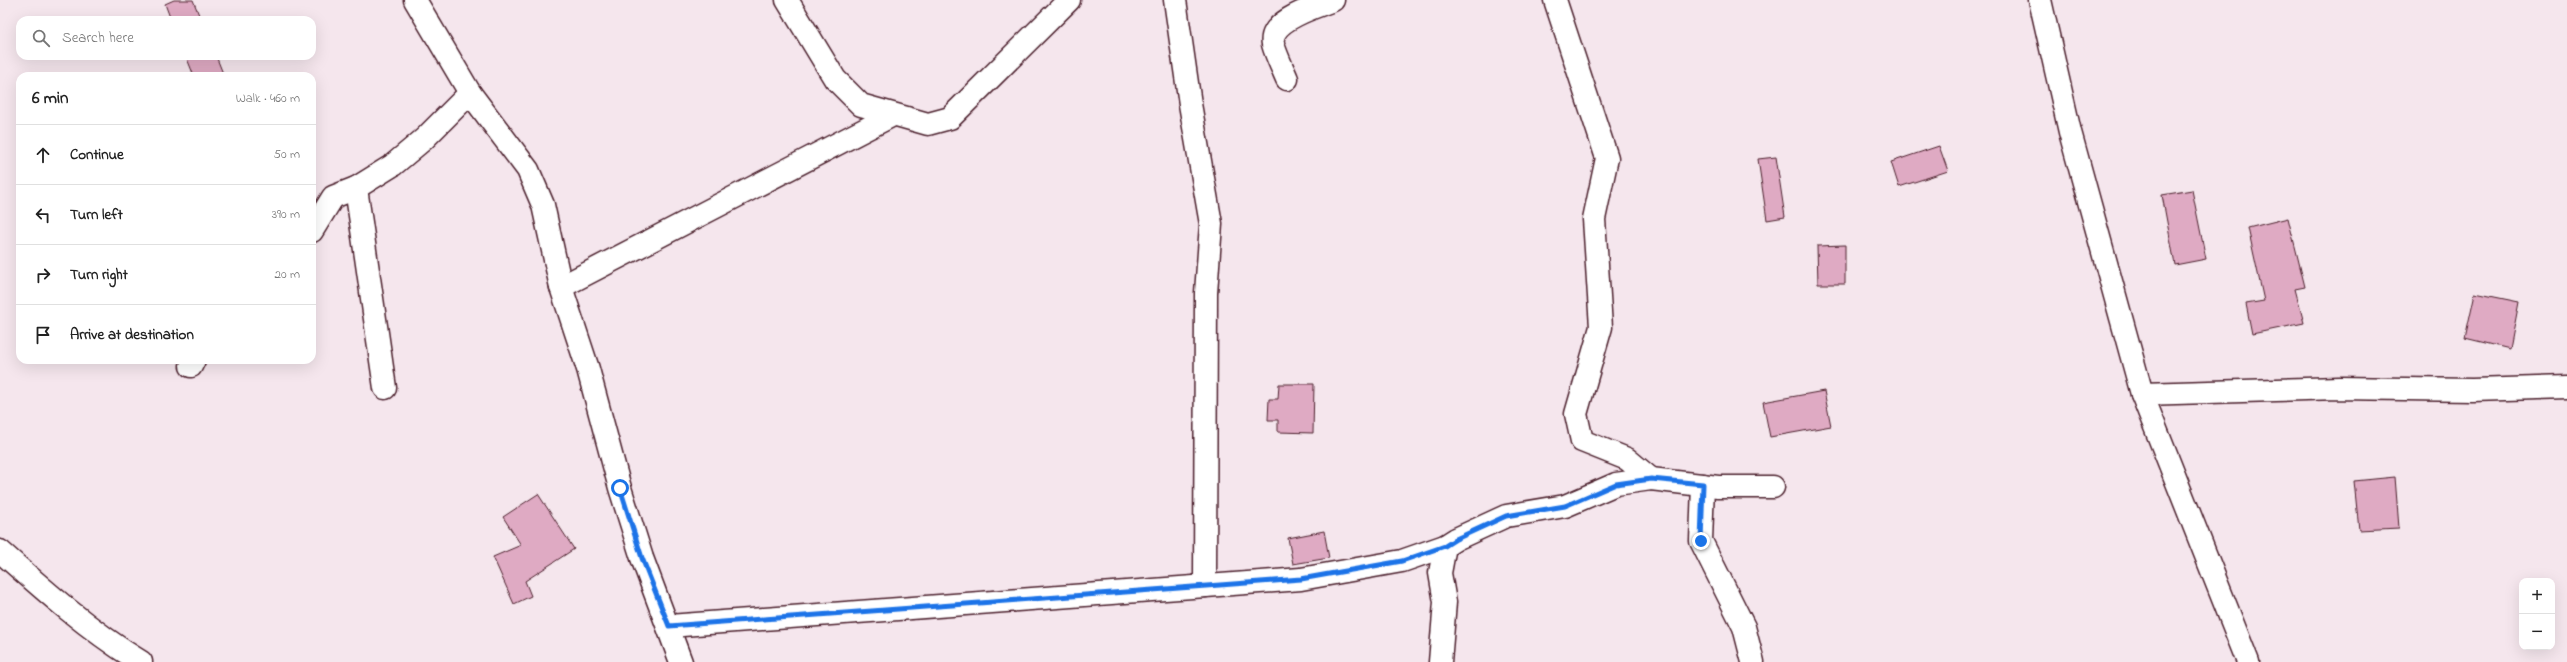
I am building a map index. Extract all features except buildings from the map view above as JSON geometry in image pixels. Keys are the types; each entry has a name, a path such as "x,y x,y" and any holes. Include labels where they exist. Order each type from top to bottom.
{"street":[{"path":"415,0 470,93 528,170 543,205 561,287 588,369 620,488 642,558 669,626 681,662"},
{"path":"787,0 835,79 861,105 928,124 950,118 1069,0"},
{"path":"1175,0 1190,104 1212,224 1206,309 1205,586"},
{"path":"1287,79 1273,42 1274,31 1281,22 1333,0"},
{"path":"1555,0 1606,158 1594,219 1601,328 1576,414 1582,441 1626,459 1651,479"},
{"path":"2040,0 2070,132 2142,394 2248,662"},
{"path":"316,225 333,197 356,188 393,165 470,93"},
{"path":"561,287 893,115"},
{"path":"356,188 385,388"},
{"path":"2142,394 2339,388 2472,390 2567,387"},
{"path":"1616,484 1626,459"},
{"path":"669,626 1301,579 1402,561 1445,546 1456,539 1506,516 1565,506 1616,484 1651,479 1703,484 1718,487 1773,486"},
{"path":"1703,484 1701,541 1744,627 1753,662"},
{"path":"1440,662 1445,602 1440,573 1445,546"},
{"path":"0,551 60,604 116,647 141,662"}],"route":[{"path":"620,488 642,558 669,626 1301,579 1402,561 1445,546 1456,539 1506,516 1565,506 1616,484 1651,479 1703,484 1701,541"}]}
